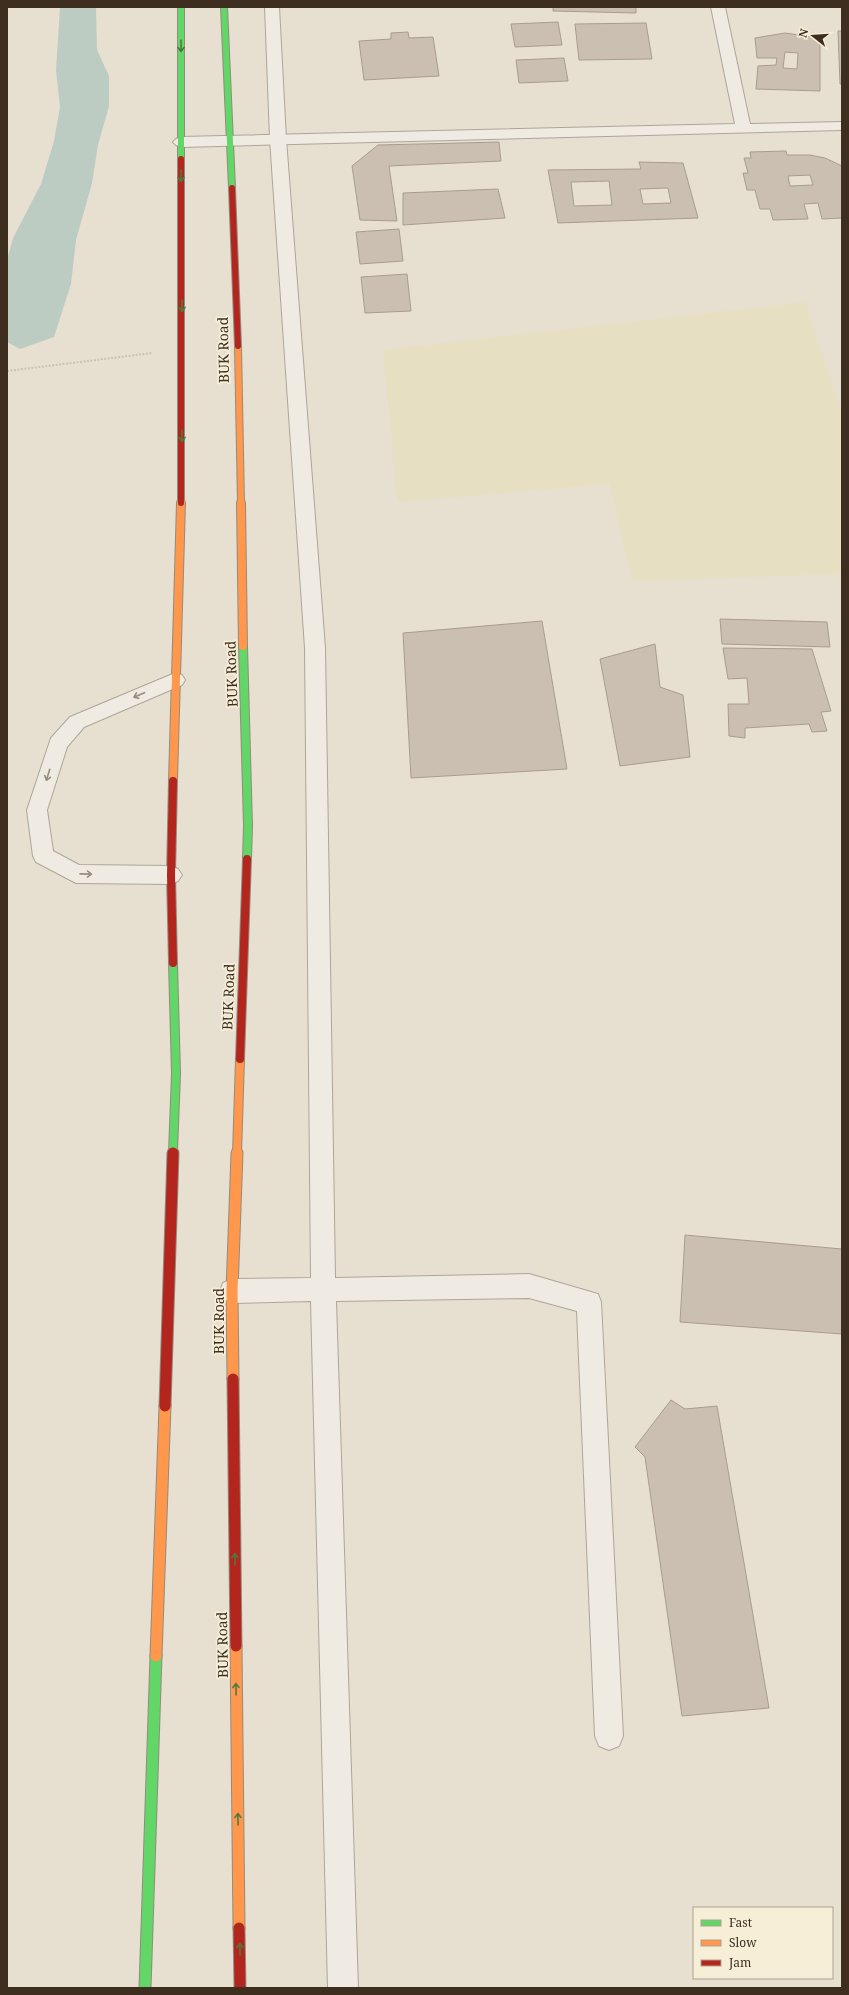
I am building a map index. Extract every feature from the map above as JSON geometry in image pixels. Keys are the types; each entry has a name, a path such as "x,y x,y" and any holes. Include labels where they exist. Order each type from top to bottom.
{"main road":[{"path":"145,1988 176,1074 171,875 175,680 182,482 181,7"},
{"name":"BUK Road","path":"224,7 238,334 239,474 248,826 232,1291 240,1988"}],"street":[{"path":"272,7 278,139 315,648 323,1289 343,1988"},
{"path":"718,7 742,128"},
{"path":"181,142 842,126"},
{"path":"171,875 76,874 43,856 38,810 58,744 77,722 175,680"},
{"path":"232,1291 529,1286 589,1302 608,1736"}],"path":[{"path":"7,371 182,349"}],"shaded area":[{"path":"60,7 96,7 97,50 109,76 109,106 98,145 92,183 76,240 71,284 54,337 20,349 7,342 7,260 13,238 41,184 54,141 60,107 56,70"},
{"path":"805,302 842,413 842,574 632,581 609,484 397,502 383,350"}],"building":[{"path":"553,7 636,7 636,13 553,11"},
{"path":"558,22 562,45 515,47 511,24"},
{"path":"646,23 652,59 579,60 575,24"},
{"path":"838,31 842,31 842,84 840,84"},
{"path":"408,32 409,38 433,37 439,76 364,80 359,41 391,39 391,33"},
{"path":"785,33 820,38 820,91 756,89 758,66 776,65 777,58 757,58 755,38","holes":["785,52 798,53 797,69 783,68"]},
{"path":"564,58 568,81 519,83 516,60"},
{"path":"499,142 501,161 389,166 397,221 360,220 352,166 378,145"},
{"path":"786,151 787,155 810,155 825,158 842,166 842,218 822,219 818,203 804,204 808,219 773,220 770,209 760,209 755,190 747,190 743,173 748,173 744,158 751,158 750,152","holes":["810,175 813,185 790,186 788,176"]},
{"path":"639,162 683,163 698,218 558,223 548,170 641,169","holes":["609,181 612,205 574,206 571,182","668,188 671,203 643,204 640,189"]},
{"path":"498,189 505,218 403,225 403,193"},
{"path":"399,229 403,261 360,264 356,232"},
{"path":"407,274 411,311 365,313 361,277"},
{"path":"720,619 827,622 830,647 722,644"},
{"path":"542,621 567,769 411,778 403,633"},
{"path":"655,644 660,687 683,695 690,757 620,766 600,659"},
{"path":"723,648 812,649 831,711 821,712 827,731 812,732 809,724 745,728 745,738 729,736 728,704 749,704 747,678 728,679"},
{"path":"685,1235 842,1249 842,1334 680,1322"},
{"path":"671,1400 685,1409 717,1406 769,1708 682,1716 645,1457 635,1447"}],"traffic: fast":[{"path":"181,7 181,159"},
{"path":"224,7 232,188"},
{"path":"243,646 248,826 247,859"},
{"path":"173,963 176,1074 173,1152"},
{"path":"145,1988 156,1656"}],"traffic: slow":[{"path":"238,346 243,646"},
{"path":"173,781 181,503"},
{"path":"233,1379 232,1291 240,1059"},
{"path":"156,1656 165,1406"},
{"path":"236,1646 239,1928"}],"traffic: jam":[{"path":"181,159 181,503"},
{"path":"232,188 238,346"},
{"path":"173,781 171,875 173,963"},
{"path":"240,1059 247,859"},
{"path":"165,1406 173,1152"},
{"path":"233,1379 236,1646"},
{"path":"239,1928 240,1988"}]}
